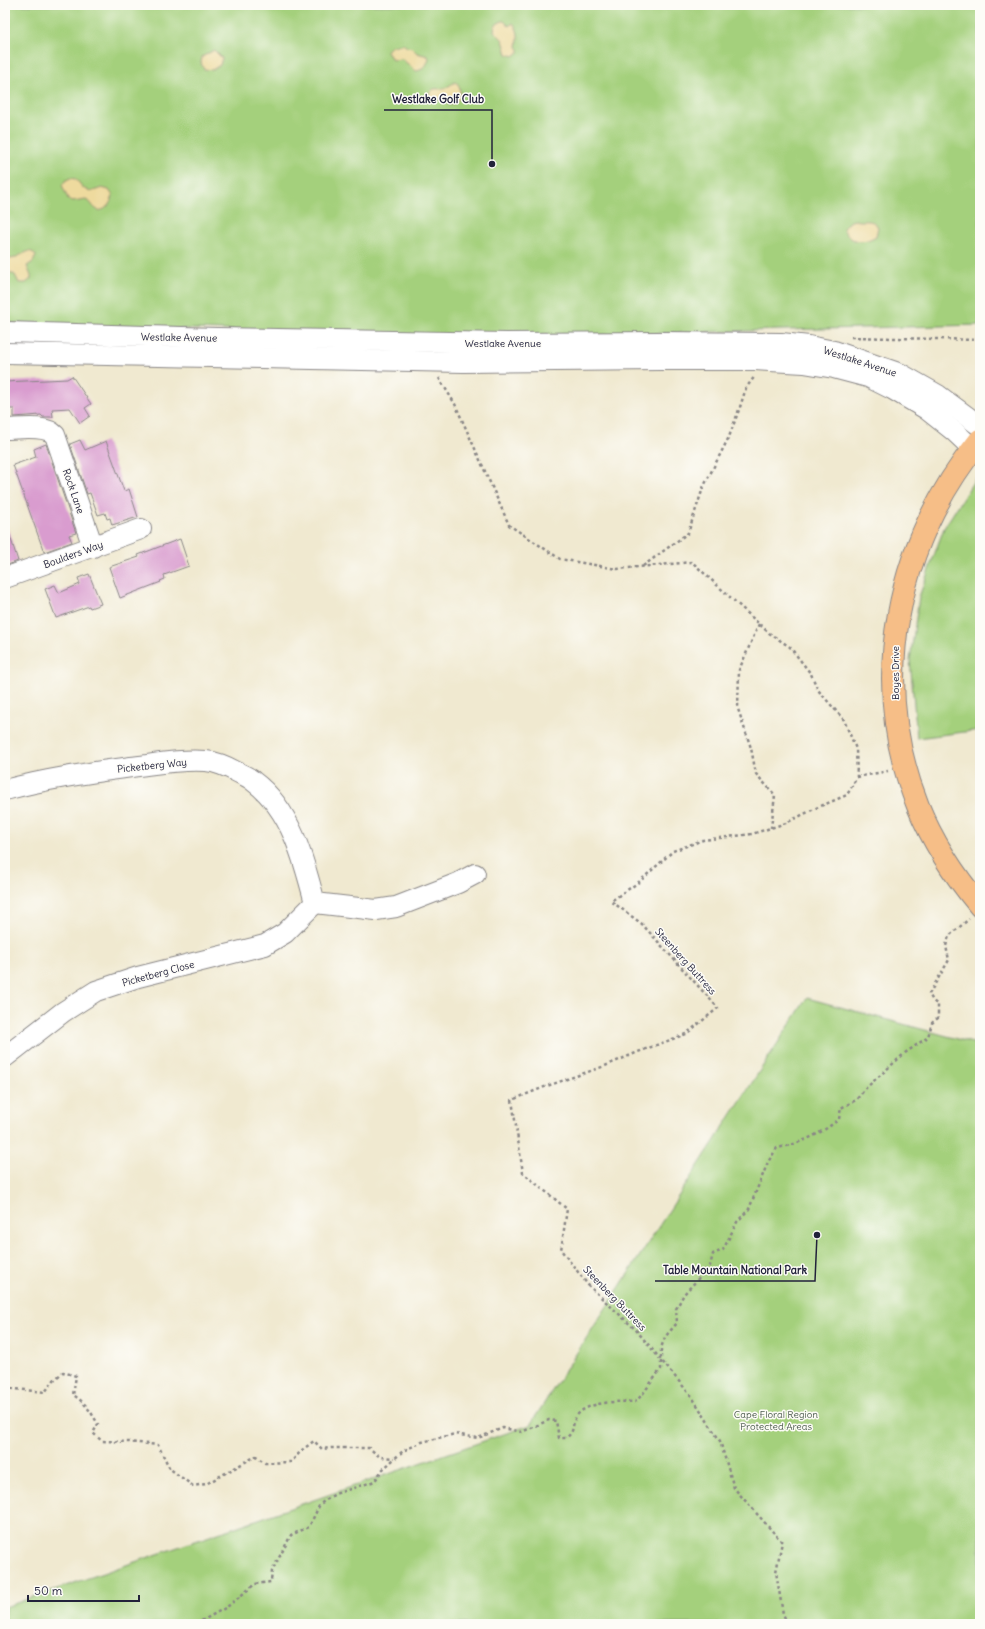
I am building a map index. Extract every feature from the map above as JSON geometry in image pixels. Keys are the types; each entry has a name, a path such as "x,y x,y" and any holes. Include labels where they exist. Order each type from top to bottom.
{"main road":[{"name":"Boyes Drive","path":"976,445 956,472 938,501 924,528 912,559 897,620 893,675 895,713 902,753 918,806 945,859 976,911"}],"street":[{"name":"Westlake Avenue","path":"5,332 209,338 507,343 666,342 781,344 809,346 834,351 901,374 938,395 980,426"},
{"name":"Westlake Avenue","path":"5,353 429,362 660,360 768,361 804,363 834,368 868,377 926,408 955,432 976,445"},
{"name":"Rock Lane","path":"5,429 44,428 52,431 55,435 93,546"},
{"name":"Boulders Way","path":"5,578 141,529"},
{"name":"Picketberg Way","path":"5,790 34,782 94,772 182,761 207,761 226,766 253,780 273,799 290,828 306,866 315,903"},
{"path":"315,903 376,910 396,906 458,883 475,874"},
{"name":"Picketberg Close","path":"5,1056 63,1012 96,991 138,977 265,945 285,933 315,903"}],"path":[{"path":"643,566 688,533 704,488 733,425 746,388 768,361"},
{"path":"429,362 455,404 509,525 560,559 616,569 692,562 760,624 769,633 790,647 811,674 818,690 844,720 856,749 857,777 847,795 786,823 771,828 775,795 756,774 751,748 738,709 739,670 760,624"},
{"path":"857,777 894,770"},
{"name":"Steenberg Buttress","path":"771,828 752,834 703,840 673,851 639,882 611,901 642,924 718,1008 686,1034 512,1100 523,1173 567,1209 561,1250 588,1285 636,1330 692,1397 720,1441 734,1488 782,1542 776,1572 783,1614 788,1624"},
{"path":"196,1624 227,1607 255,1584 271,1582 272,1571 291,1535 309,1527 320,1504 335,1494 375,1481 382,1470 404,1451 422,1442 455,1434 478,1438 503,1428 522,1432 550,1420 556,1421 559,1438 566,1438 572,1433 576,1417 582,1410 608,1401 636,1402 660,1369 661,1348 665,1337 677,1323 676,1309 684,1294 710,1266 713,1254 723,1250 737,1222 749,1209 768,1162 777,1148 793,1145 828,1128 839,1119 841,1108 856,1100 866,1088 906,1053 928,1037 932,1023 938,1018 938,1005 933,1001 929,994 948,960 946,946 949,936 976,911"},
{"path":"5,1388 45,1392 54,1380 63,1372 76,1376 73,1395 79,1398 89,1409 98,1424 93,1433 102,1441 158,1445 170,1469 193,1486 206,1484 256,1456 265,1463 291,1462 302,1450 314,1441 322,1449 369,1448 380,1457 395,1458"},
{"path":"5,1609 9,1620 5,1624"}],"green space":[{"path":"5,5 980,5 980,325 470,338 5,323"},
{"path":"980,471 980,730 917,738 910,660 919,597 944,528"},
{"name":"Cape Floral Region Protected Areas","path":"807,998 980,1045 980,1624 5,1624 5,1607 530,1425"}],"sand":[{"path":"502,21 509,26 513,23 517,29 517,47 519,52 514,56 507,54 503,40 494,31 495,25"},
{"path":"403,44 412,48 417,53 428,56 429,59 423,69 416,71 402,59 392,60 387,51 392,46"},
{"path":"214,50 222,58 220,65 212,70 204,69 201,63 202,57"},
{"path":"455,82 458,84 460,97 454,104 450,105 442,99 430,99 429,94 432,90 444,89"},
{"path":"70,178 76,179 83,188 90,192 102,188 109,190 113,196 111,202 104,209 99,210 86,199 73,201 68,199 62,185"},
{"path":"851,221 870,221 876,224 878,227 876,236 871,239 861,241 857,241 849,237 843,228"},
{"path":"29,251 34,253 36,256 33,262 27,266 31,279 26,283 19,283 15,275 5,270 5,256 12,259"}],"building":[{"path":"72,376 91,404 85,408 90,416 80,423 70,408 52,409 53,417 43,417 41,415 14,417 14,409 5,409 5,382 67,379"},
{"path":"80,440 85,450 106,441 124,491 129,489 138,517 112,525 110,518 107,519 105,513 98,515 90,493 87,494 70,444"},
{"path":"46,444 76,533 69,535 72,542 44,552 13,465 36,457 34,449"},
{"path":"5,530 8,530 18,561 5,566"},
{"path":"180,539 189,566 164,575 165,579 160,581 161,582 120,598 109,567 139,557 138,555"},
{"path":"89,574 101,604 90,608 89,606 56,618 45,589 55,585 59,593 80,584 78,578"}],"place":[{"name":"Westlake Golf Club","path":"492,164"},
{"name":"Table Mountain National Park","path":"817,1235"}]}
